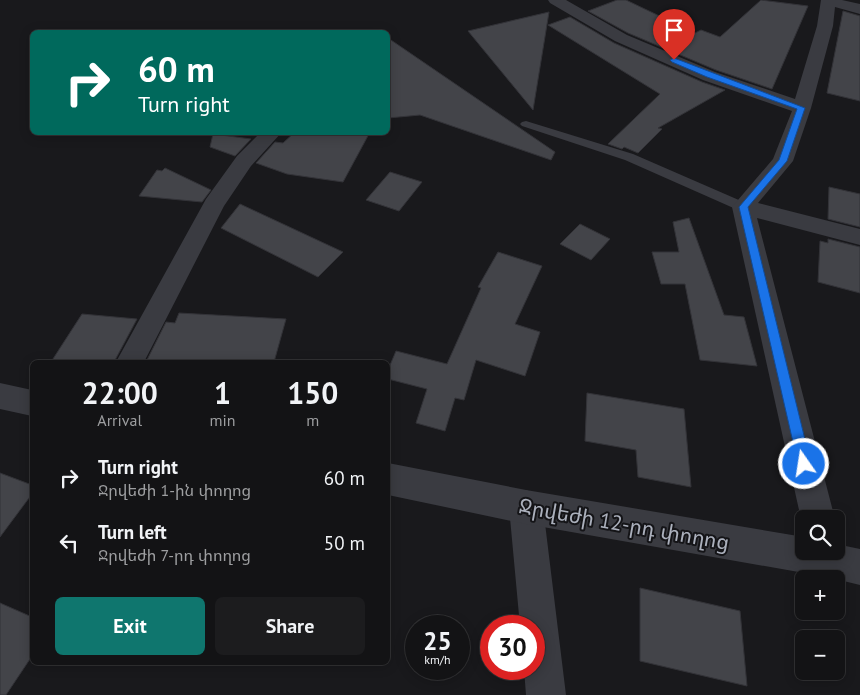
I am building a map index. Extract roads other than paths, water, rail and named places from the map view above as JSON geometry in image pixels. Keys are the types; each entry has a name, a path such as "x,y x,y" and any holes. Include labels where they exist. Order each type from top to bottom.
{"street":[{"path":"555,0 621,38 709,76 802,108"},
{"path":"744,207 783,161 802,108 825,26 828,0 860,10"},
{"path":"131,360 214,204 244,161 270,135"},
{"path":"744,207 860,237"},
{"path":"744,207 816,510"},
{"path":"0,396 30,404"},
{"name":"Ջրվեժի 12-րդ փողոց","path":"390,479 526,508 795,550"},
{"path":"526,508 546,695"},
{"name":"Ջրվեժի 12-րդ փողոց","path":"840,560 860,567"}],"lane":[{"path":"526,124 629,158 744,207"}]}
